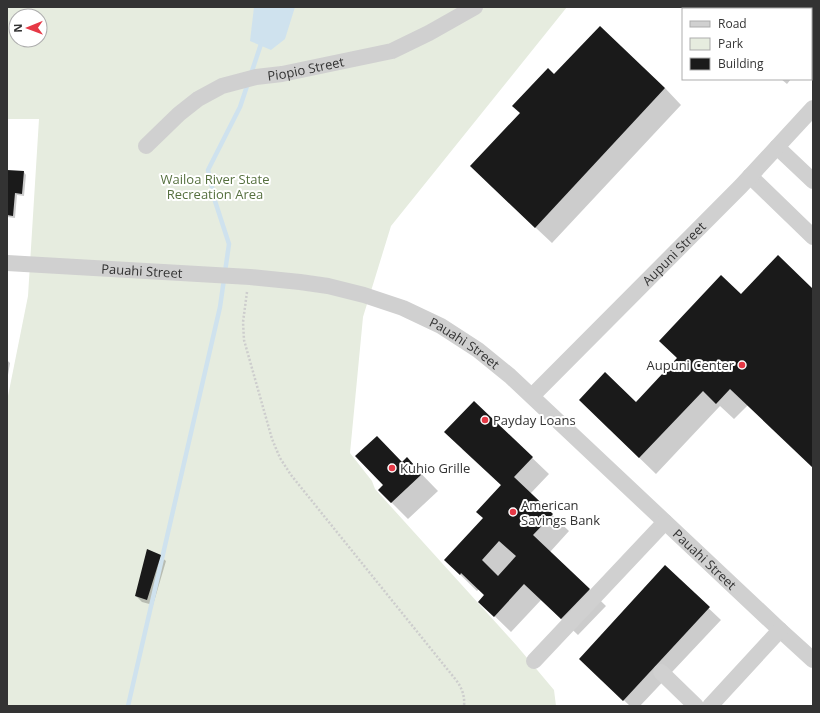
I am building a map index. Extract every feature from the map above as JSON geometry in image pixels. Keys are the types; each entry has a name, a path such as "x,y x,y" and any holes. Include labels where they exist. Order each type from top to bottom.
{"street":[{"name":"Piopio Street","path":"146,146 179,114 198,99 222,86 256,77 282,74 392,51 429,33 475,7"},
{"name":"Aupuni Street","path":"532,396 750,176 813,108"},
{"path":"777,147 813,181"},
{"path":"750,176 813,237"},
{"name":"Pauahi Street","path":"7,263 250,277 328,286 364,295 408,311 441,326 490,359 532,396 813,660"},
{"path":"534,661 665,522"},
{"path":"710,706 780,630"},
{"path":"661,672 696,706"}],"path":[{"path":"250,277 243,330 272,439 280,458 291,474 456,680 464,695 464,706"}],"green space":[{"name":"Wailoa River State Recreation Area","path":"7,7 567,7 391,226 363,317 350,453 372,481 375,489 517,646 554,690 556,706 7,706 7,401 28,296 39,119 7,119"}],"water":[{"path":"254,7 295,7 285,39 271,50 250,41"}],"building":[{"path":"704,7 813,7 813,31 812,32 812,8"},
{"path":"600,26 665,88 535,228 470,166 520,113 512,106 548,68 554,74"},
{"path":"7,170 24,171 22,194 15,193 13,216 7,215"},
{"name":"Aupuni Center","path":"778,255 813,289 813,468 730,389 716,404 703,391 639,458 579,400 605,372 636,402 677,358 659,341 721,275 741,294"},
{"path":"474,401 533,457 514,477 553,514 533,535 590,589 561,619 524,584 494,617 478,602 484,595 461,573 460,575 444,560 483,518 476,512 501,485 444,432","holes":["499,541 516,556 498,576 482,560"]},
{"name":"Kuhio Grille","path":"377,436 402,462 407,457 422,474 391,503 378,490 383,485 355,456"},
{"path":"147,549 161,555 147,600 135,596"},
{"path":"665,565 710,607 623,701 579,659"}],"waterway":[{"path":"251,74 262,41"},
{"path":"128,706 220,307 229,244 215,201 208,170 240,107 248,83"}],"place":[{"name":"Aupuni Center","path":"742,365"},
{"name":"Payday Loans","path":"485,420"},
{"name":"Kuhio Grille","path":"392,468"},
{"name":"American Savings Bank","path":"513,512"}]}
